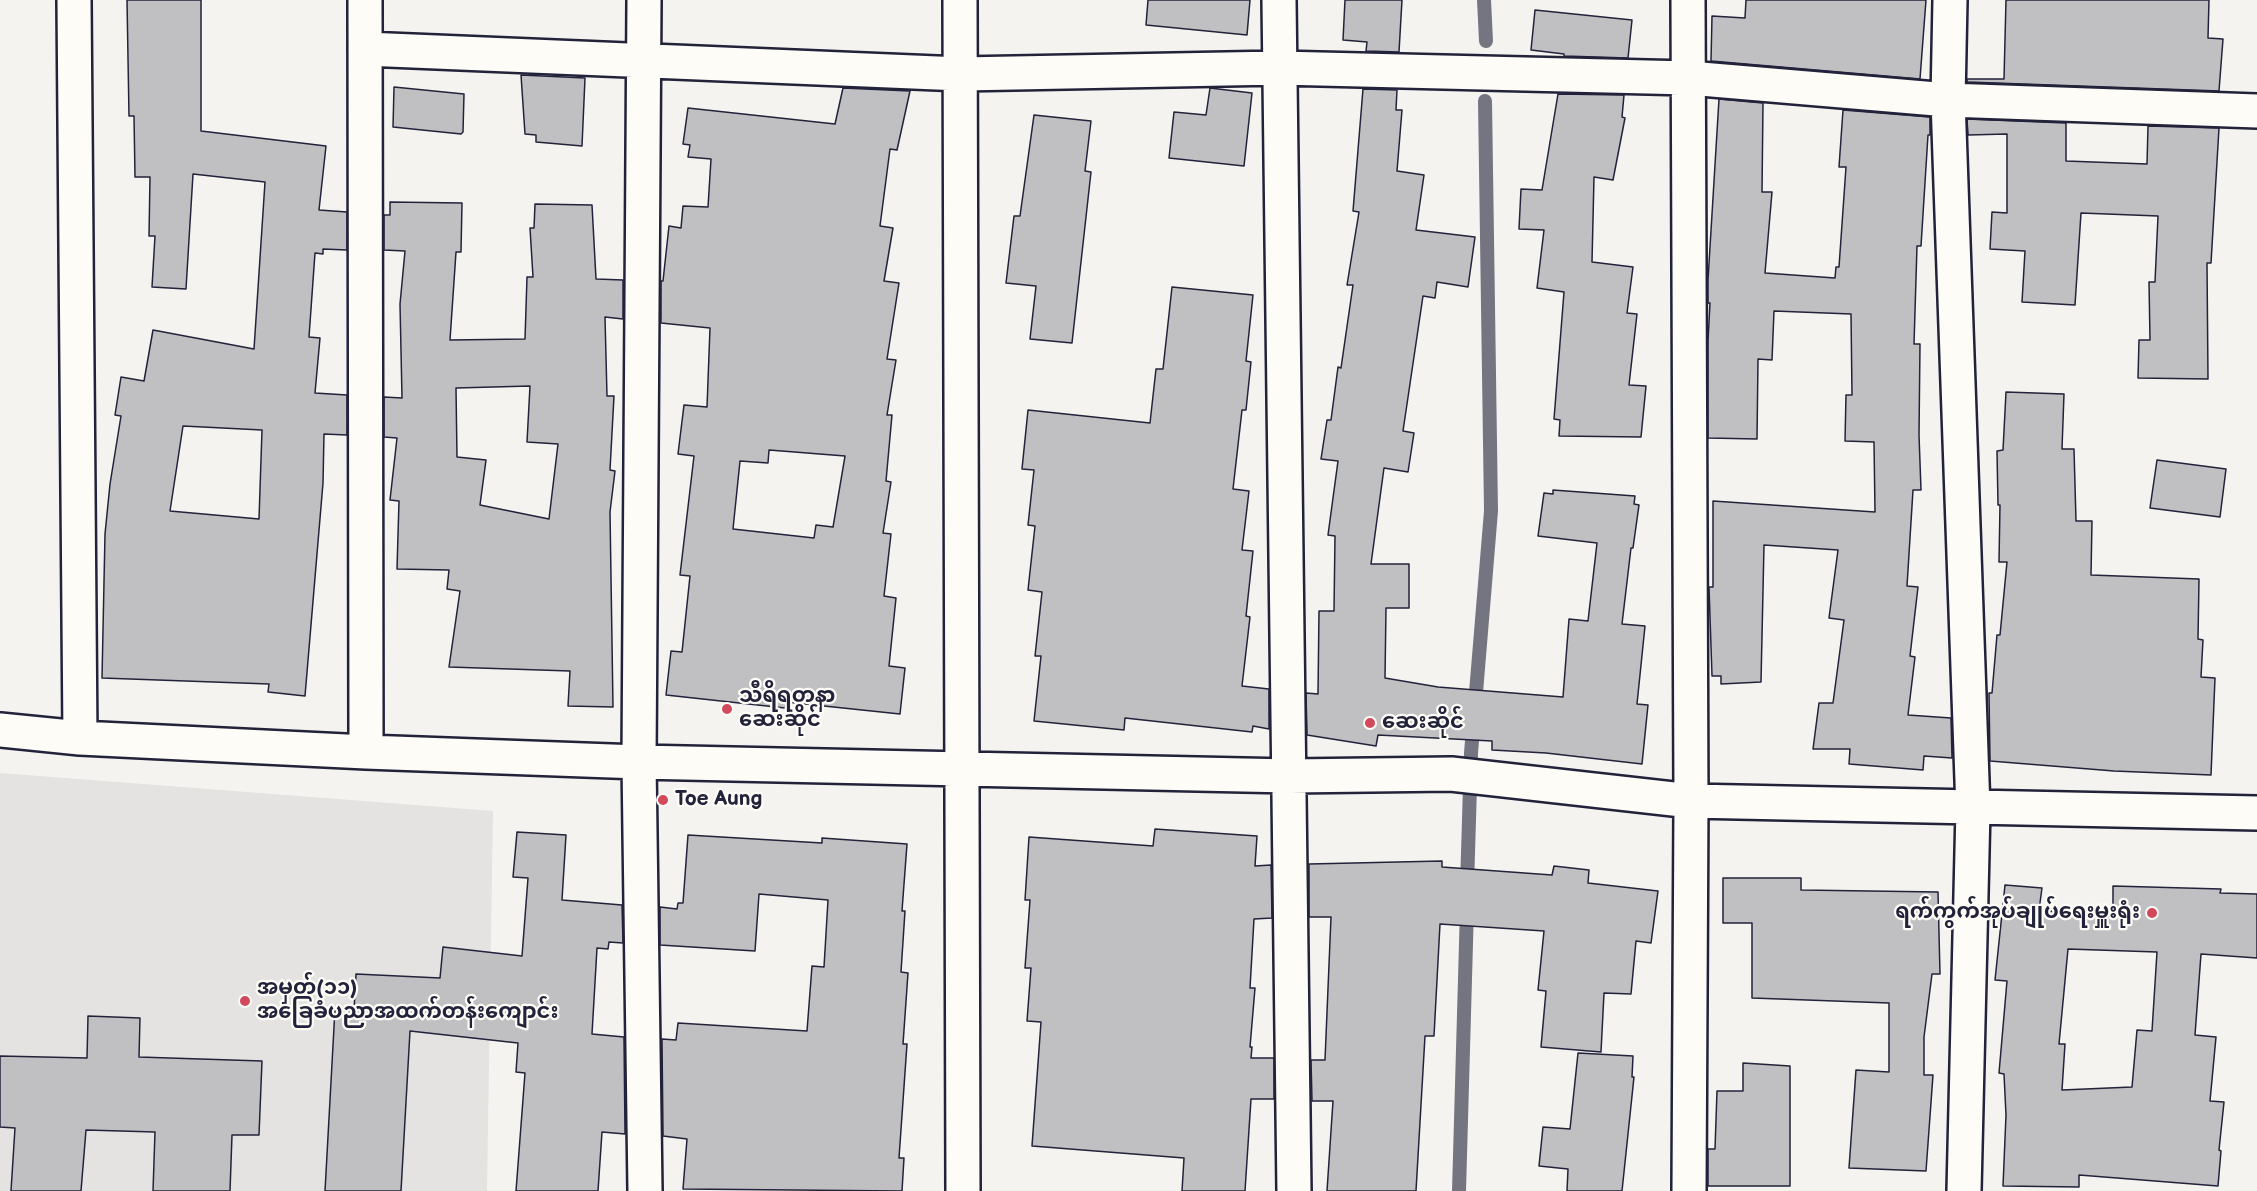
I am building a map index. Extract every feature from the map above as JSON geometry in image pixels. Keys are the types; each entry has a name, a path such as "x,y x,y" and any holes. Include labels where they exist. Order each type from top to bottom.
{"street":[{"path":"74,0 80,738"},
{"path":"365,0 366,752"},
{"path":"644,0 639,762 645,1191"},
{"path":"960,0 963,1191"},
{"path":"1279,0 1290,776 1293,1191"},
{"path":"1688,0 1691,801 1689,1191"},
{"path":"1950,0 1948,100 1973,809 1964,1191"},
{"path":"365,49 961,74 1279,68 1689,78 1948,100 2257,111"},
{"path":"0,730 80,738 639,762 1290,776 1451,774 1691,801 1973,809 2257,813"}],"shaded area":[{"name":"အမှတ်(၁၁) အခြေခံပညာအထက်တန်းကျောင်း","path":"0,773 493,811 487,1191 0,1191"}],"building":[{"path":"127,0 201,0 201,131 326,146 319,210 347,212 347,250 323,249 323,254 315,253 309,337 320,338 315,393 347,395 347,435 324,434 323,483 305,696 268,692 269,684 102,678 105,534 121,416 115,415 121,377 144,381 153,330 254,349 265,182 193,174 186,289 152,287 155,236 149,236 150,177 135,177 134,116 129,116","holes":["183,426 262,430 259,519 170,511"]},
{"path":"1148,0 1250,0 1247,35 1146,25"},
{"path":"1345,0 1402,0 1399,52 1366,51 1367,42 1343,40"},
{"path":"1746,0 1926,0 1920,79 1711,61 1712,16 1745,18"},
{"path":"2006,0 2209,0 2208,38 2223,39 2219,91 1967,82 1967,79 2004,79"},
{"path":"1535,10 1632,20 1628,58 1564,56 1564,54 1531,50"},
{"path":"521,75 585,78 582,146 536,142 536,135 525,134"},
{"path":"394,87 464,94 463,132 461,134 393,127"},
{"path":"843,88 910,91 897,150 890,149 880,226 893,228 884,281 899,283 887,359 896,360 887,415 892,415 886,481 891,482 883,533 891,534 884,596 896,598 889,666 905,668 900,714 786,702 785,708 666,695 671,651 682,652 690,576 680,575 694,456 678,454 684,405 707,407 710,328 661,323 661,281 663,281 669,226 681,228 683,206 708,207 711,159 688,157 690,145 683,144 688,108 835,124","holes":["769,450 845,456 833,527 816,525 814,538 733,529 740,461 768,463"]},
{"path":"1210,88 1252,93 1244,166 1169,158 1174,112 1206,115"},
{"path":"1363,89 1397,90 1396,110 1402,110 1397,171 1424,175 1416,230 1475,237 1468,287 1437,282 1435,298 1423,296 1403,431 1414,433 1408,472 1384,468 1371,564 1409,564 1409,608 1386,608 1385,678 1438,687 1563,697 1569,619 1588,621 1597,543 1538,536 1544,493 1553,494 1553,490 1635,496 1634,504 1639,505 1633,548 1631,548 1622,624 1645,626 1637,704 1648,705 1642,764 1546,753 1492,750 1492,741 1378,735 1376,746 1307,735 1306,693 1318,694 1319,611 1334,611 1335,536 1328,535 1338,461 1321,459 1327,420 1331,420 1338,367 1341,368 1353,285 1347,285 1359,212 1353,211"},
{"path":"1558,94 1624,95 1622,117 1625,118 1613,180 1594,177 1592,262 1633,267 1627,313 1637,314 1629,385 1646,386 1641,437 1559,436 1560,420 1554,419 1564,292 1537,288 1544,230 1519,229 1521,189 1542,190"},
{"path":"1719,99 1763,103 1762,192 1772,192 1765,273 1835,278 1836,267 1839,267 1846,167 1839,167 1843,110 1930,117 1921,246 1917,246 1914,344 1920,344 1921,490 1913,490 1907,586 1918,587 1910,656 1915,657 1908,715 1951,718 1952,758 1924,756 1923,770 1849,764 1850,749 1813,749 1819,703 1833,703 1844,620 1829,618 1838,550 1764,545 1761,682 1721,684 1721,676 1712,676 1709,587 1713,587 1713,501 1875,512 1874,442 1845,441 1846,395 1852,395 1851,314 1774,311 1772,360 1758,359 1757,439 1708,438 1710,303 1708,303 1708,280"},
{"path":"1034,115 1091,121 1085,171 1091,172 1072,343 1030,339 1036,286 1006,283 1014,216 1020,216"},
{"path":"1967,119 2066,123 2066,161 2147,164 2148,126 2219,128 2211,263 2207,263 2208,379 2138,378 2139,340 2150,340 2149,282 2155,282 2158,216 2081,213 2075,305 2022,302 2025,251 1990,249 1992,212 2007,213 2007,134 1968,135"},
{"path":"390,202 462,203 461,252 456,252 450,340 525,339 527,277 533,277 530,228 534,228 535,204 592,205 596,279 623,280 623,319 605,317 607,396 614,396 610,470 615,471 610,512 613,707 568,706 570,671 449,667 460,591 447,589 449,570 397,569 399,501 390,500 397,438 384,437 384,397 402,398 400,304 405,251 384,250 384,215 390,215","holes":["530,386 527,442 558,444 549,519 480,505 486,460 457,457 456,388"]},
{"path":"1172,287 1253,295 1246,361 1251,362 1246,410 1242,410 1233,489 1249,491 1242,550 1253,551 1246,616 1250,617 1242,686 1269,689 1269,729 1253,726 1252,732 1125,718 1124,730 1034,721 1041,656 1035,656 1042,592 1028,590 1035,526 1028,525 1034,470 1022,469 1028,410 1150,423 1156,369 1163,369"},
{"path":"2006,392 2064,394 2062,449 2074,449 2076,521 2092,521 2091,575 2199,579 2198,639 2203,640 2201,677 2215,678 2211,775 2114,771 1990,761 1989,693 1992,693 1997,635 2000,635 2007,562 1999,562 2000,505 1998,505 1997,451 2003,450"},
{"path":"2157,460 2226,469 2220,517 2150,508"},
{"path":"1155,829 1257,836 1255,866 1271,865 1272,918 1254,919 1250,988 1255,988 1250,1047 1252,1047 1251,1058 1274,1058 1274,1099 1251,1099 1245,1191 1182,1191 1184,1158 1032,1146 1041,1022 1027,1021 1031,968 1025,968 1030,900 1025,900 1029,837 1153,846"},
{"path":"517,832 566,835 562,900 622,905 623,943 609,942 608,949 597,948 592,1034 624,1037 625,1134 602,1132 598,1191 516,1191 525,1073 516,1072 518,1043 410,1031 401,1191 325,1191 335,1009 354,1011 356,974 440,978 443,947 522,956 528,878 513,877"},
{"path":"688,835 822,843 822,838 907,844 902,911 905,911 901,972 908,973 903,1044 907,1044 899,1158 904,1158 902,1191 683,1189 687,1139 663,1136 662,1039 676,1040 678,1023 807,1031 812,966 824,967 828,900 759,894 755,951 660,945 660,907 677,909 678,903 683,903"},
{"path":"1442,861 1442,867 1552,875 1554,866 1589,870 1588,883 1658,891 1651,943 1636,941 1631,994 1604,993 1601,1052 1541,1047 1546,991 1538,990 1544,931 1440,924 1434,1036 1425,1036 1416,1191 1327,1191 1333,1101 1312,1101 1311,1060 1325,1060 1331,917 1309,917 1309,864"},
{"path":"1723,878 1801,878 1801,890 1938,892 1940,974 1932,974 1924,1037 1924,1075 1933,1075 1926,1171 1849,1168 1856,1070 1889,1072 1889,1003 1752,998 1752,923 1723,923"},
{"path":"2005,885 2042,888 2039,910 2113,917 2113,886 2221,889 2220,893 2257,894 2257,958 2201,954 2195,1035 2216,1037 2210,1101 2224,1102 2218,1186 2079,1175 2079,1187 2003,1186 2006,1115 2004,1074 1999,1073 2007,981 1995,980","holes":["2068,949 2157,952 2152,1031 2137,1030 2132,1087 2062,1090 2065,1044 2059,1044"]},
{"path":"88,1016 140,1018 139,1057 262,1061 259,1135 232,1135 230,1191 153,1191 155,1132 86,1130 81,1191 11,1191 15,1128 0,1127 0,1056 87,1058"},
{"path":"1578,1053 1633,1056 1632,1077 1634,1077 1622,1191 1567,1191 1568,1169 1539,1166 1543,1127 1570,1129"},
{"path":"1743,1063 1790,1066 1790,1186 1708,1186 1708,1149 1715,1149 1717,1091 1743,1091"}],"waterway":[{"path":"1484,0 1486,41"},
{"path":"1467,886 1471,753 1491,511 1485,101"},
{"path":"1459,1191 1467,908"}],"place":[{"name":"သီရိရတနာ ဆေးဆိုင်","path":"727,709"},
{"name":"ဆေးဆိုင်","path":"1370,723"},
{"name":"Toe Aung","path":"663,800"},
{"name":"ရက်ကွက်အုပ်ချုပ်ရေးမှူးရုံး","path":"2152,913"},
{"name":"အမှတ်(၁၁) အခြေခံပညာအထက်တန်းကျောင်း","path":"245,1001"}]}
